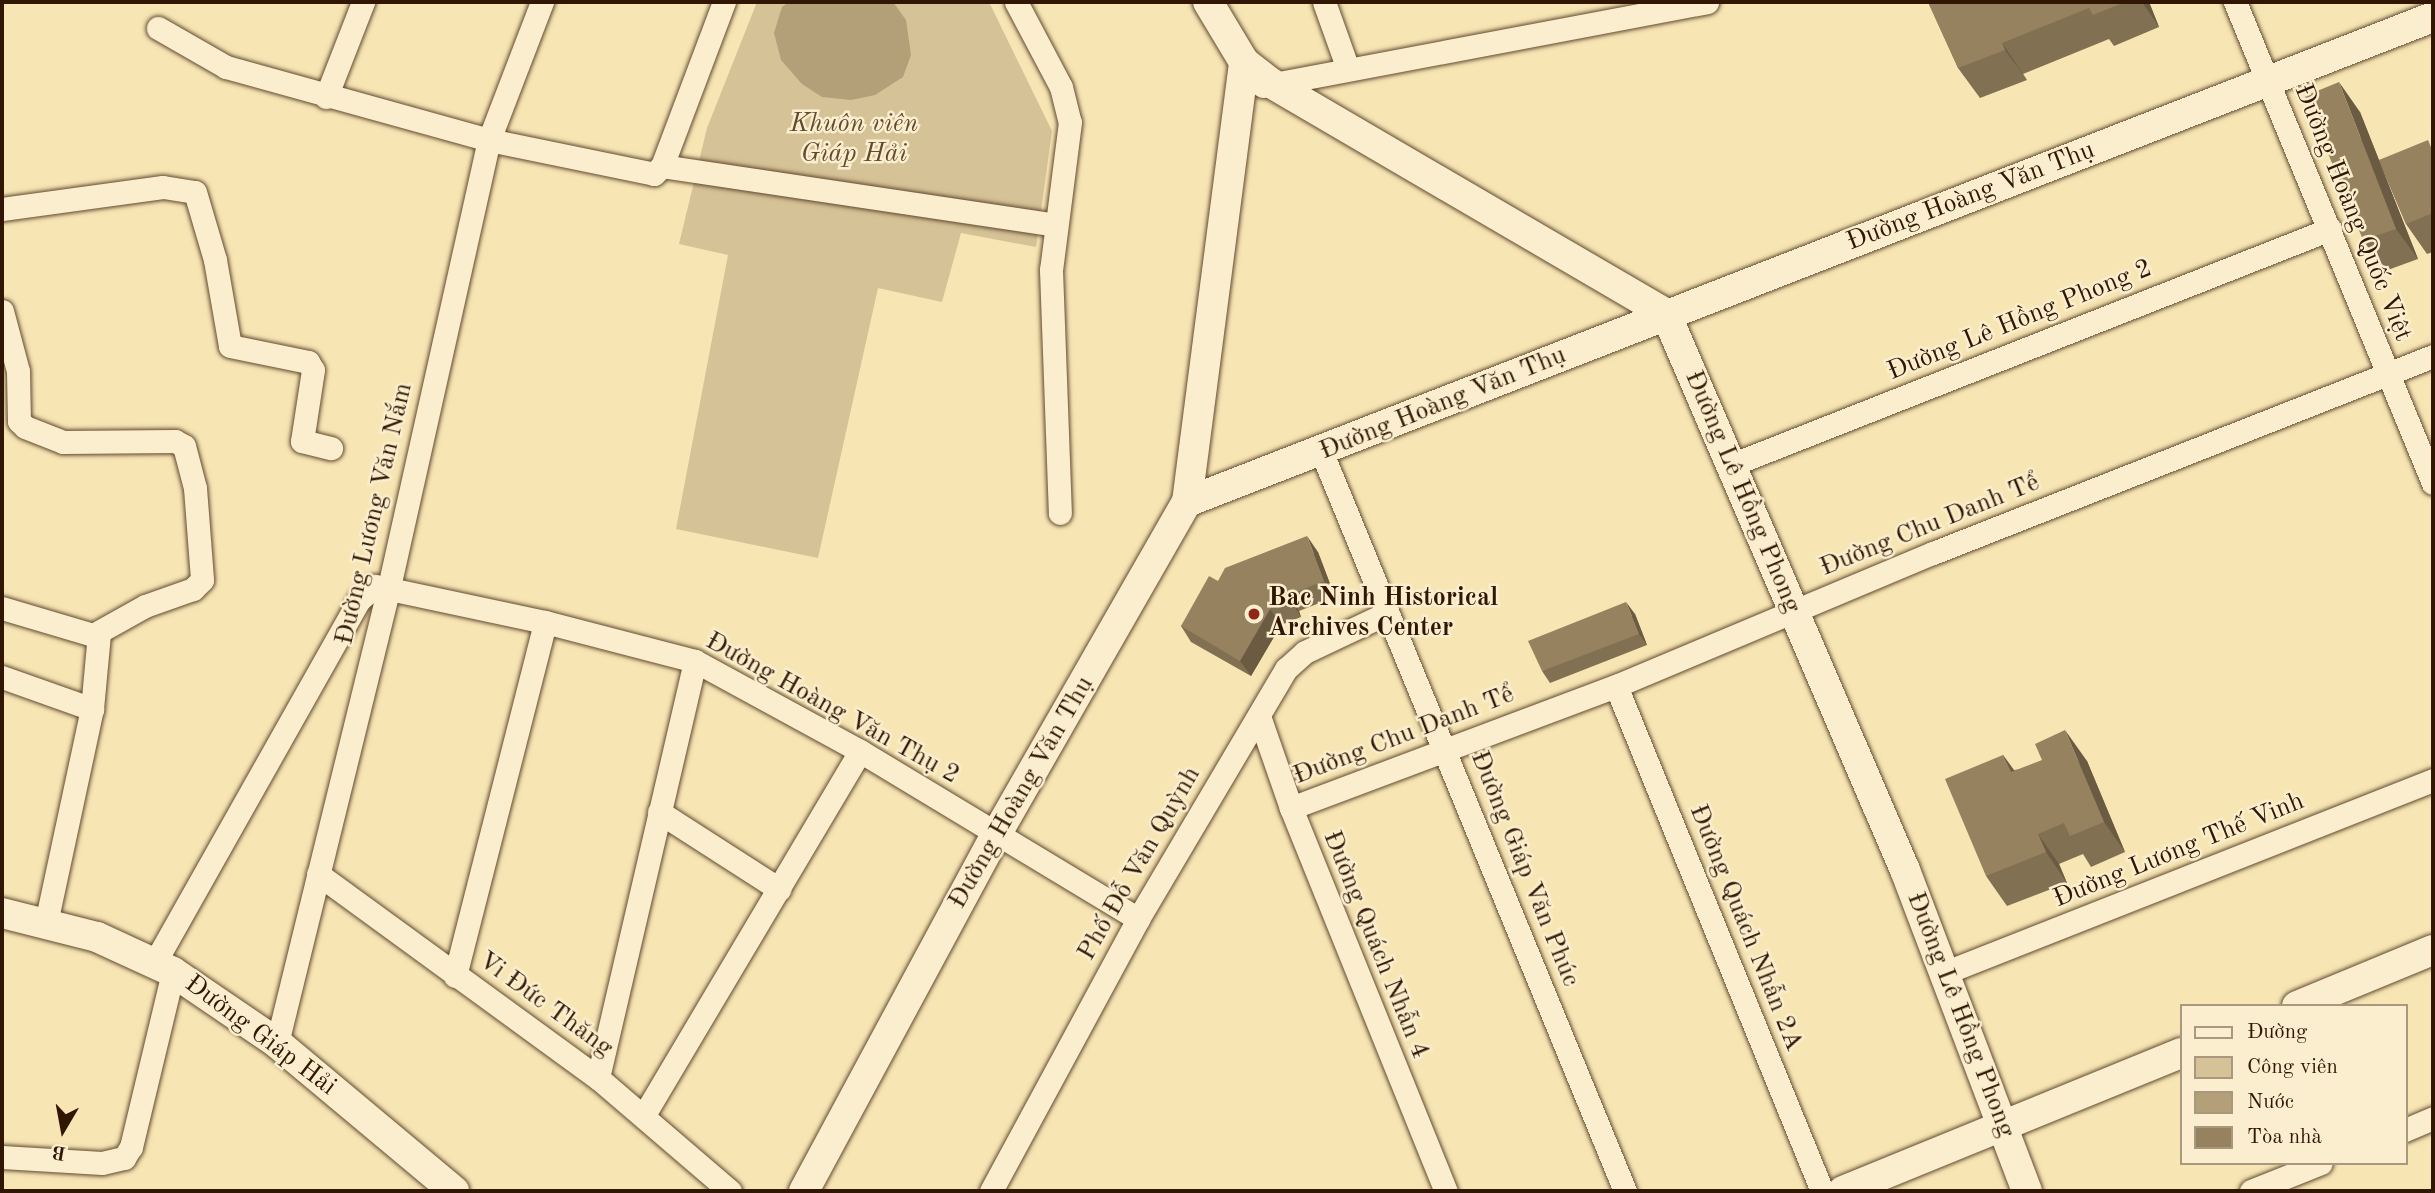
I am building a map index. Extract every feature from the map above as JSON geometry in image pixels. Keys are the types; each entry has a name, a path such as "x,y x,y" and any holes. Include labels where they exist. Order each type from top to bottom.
{"street":[{"path":"327,97 363,2"},
{"name":"Đường Lương Văn Nắm","path":"276,1043 389,587 489,140 542,2"},
{"path":"663,166 724,2"},
{"path":"1016,2 1067,102 1068,145 1055,225 1051,270 1060,513"},
{"path":"1209,2 1244,62 1271,83 1666,314"},
{"path":"1324,2 1348,69"},
{"path":"1241,93 1271,83 1707,2"},
{"name":"Đường Hoàng Quốc Việt","path":"2235,2 2433,484"},
{"name":"Đường Hoàng Văn Thụ","path":"803,1191 996,835 1186,502 1322,453 1666,314 2269,83 2433,17"},
{"path":"158,28 226,67 489,140 646,175 663,166 1055,225"},
{"path":"1186,502 1244,62"},
{"path":"2,209 163,187 195,192 215,260 230,346 236,351 308,362 313,369 302,441 331,448"},
{"name":"Đường Lê Hồng Phong 2","path":"1731,466 2330,229"},
{"path":"2,311 18,371 19,421 25,427 63,442 175,441 187,451 195,488 199,585 145,606 99,633 65,629 2,608"},
{"name":"Đường Lê Hồng Phong","path":"1666,314 1905,870 2027,1191"},
{"name":"Đường Chu Danh Tể","path":"1291,808 1616,686 1794,611 2433,356"},
{"name":"Đường Giáp Văn Phúc","path":"1322,453 1625,1191"},
{"path":"2,1157 102,1163 124,1158 131,1147 164,967 359,600 375,586 389,587"},
{"name":"Đường Hoàng Văn Thụ 2","path":"389,587 545,622 695,661 860,751 1138,919"},
{"name":"Phố Đỗ Văn Quỳnh","path":"991,1191 1138,919 1293,661 1387,613"},
{"path":"455,976 545,622"},
{"path":"46,923 92,709 99,633"},
{"path":"598,1078 695,661"},
{"path":"2,677 92,709"},
{"name":"Đường Quách Nhẫn 2A","path":"1616,686 1822,1191"},
{"name":"Đường Quách Nhẫn 4","path":"1259,716 1291,808 1446,1191"},
{"path":"644,1115 860,751"},
{"name":"Đường Lương Thế Vinh","path":"1944,974 2433,780"},
{"path":"659,812 779,889"},
{"name":"Vi Đức Thăng","path":"318,874 598,1078 730,1191"},
{"name":"Đường Giáp Hải","path":"2,913 97,937 164,967 276,1043 454,1191"},
{"path":"2302,1004 2433,950"},
{"path":"1843,1191 2180,1053"},
{"path":"2407,1129 2433,1118"},
{"path":"2251,1191 2316,1165"}],"green space":[{"name":"Khuôn viên Giáp Hải","path":"757,2 989,2 1052,131 1036,247 961,233 942,302 878,288 818,558 676,529 728,255 679,244 707,128"}],"water":[{"path":"789,2 893,2 906,20 911,55 903,77 875,95 851,100 822,97 802,84 781,60 774,33 782,7"}],"building":[{"path":"1928,2 2125,2 2093,15 2089,8 2002,43 2005,50 1958,68"},
{"path":"2339,82 2396,229 2363,240 2305,96"},
{"path":"2428,140 2433,147 2433,213 2406,224 2379,160"},
{"name":"Bac Ninh Historical Archives Center","path":"1307,536 1324,581 1288,595 1291,601 1270,609 1240,661 1181,626 1209,576 1218,581 1225,568"},
{"path":"1626,602 1639,634 1542,671 1528,641"},
{"path":"2065,730 2104,822 2070,836 2064,823 2038,834 2046,852 1986,876 1945,779 2003,755 2011,772 2042,760 2035,744"}],"place":[{"name":"Bac Ninh Historical Archives Center","path":"1254,614"}]}
